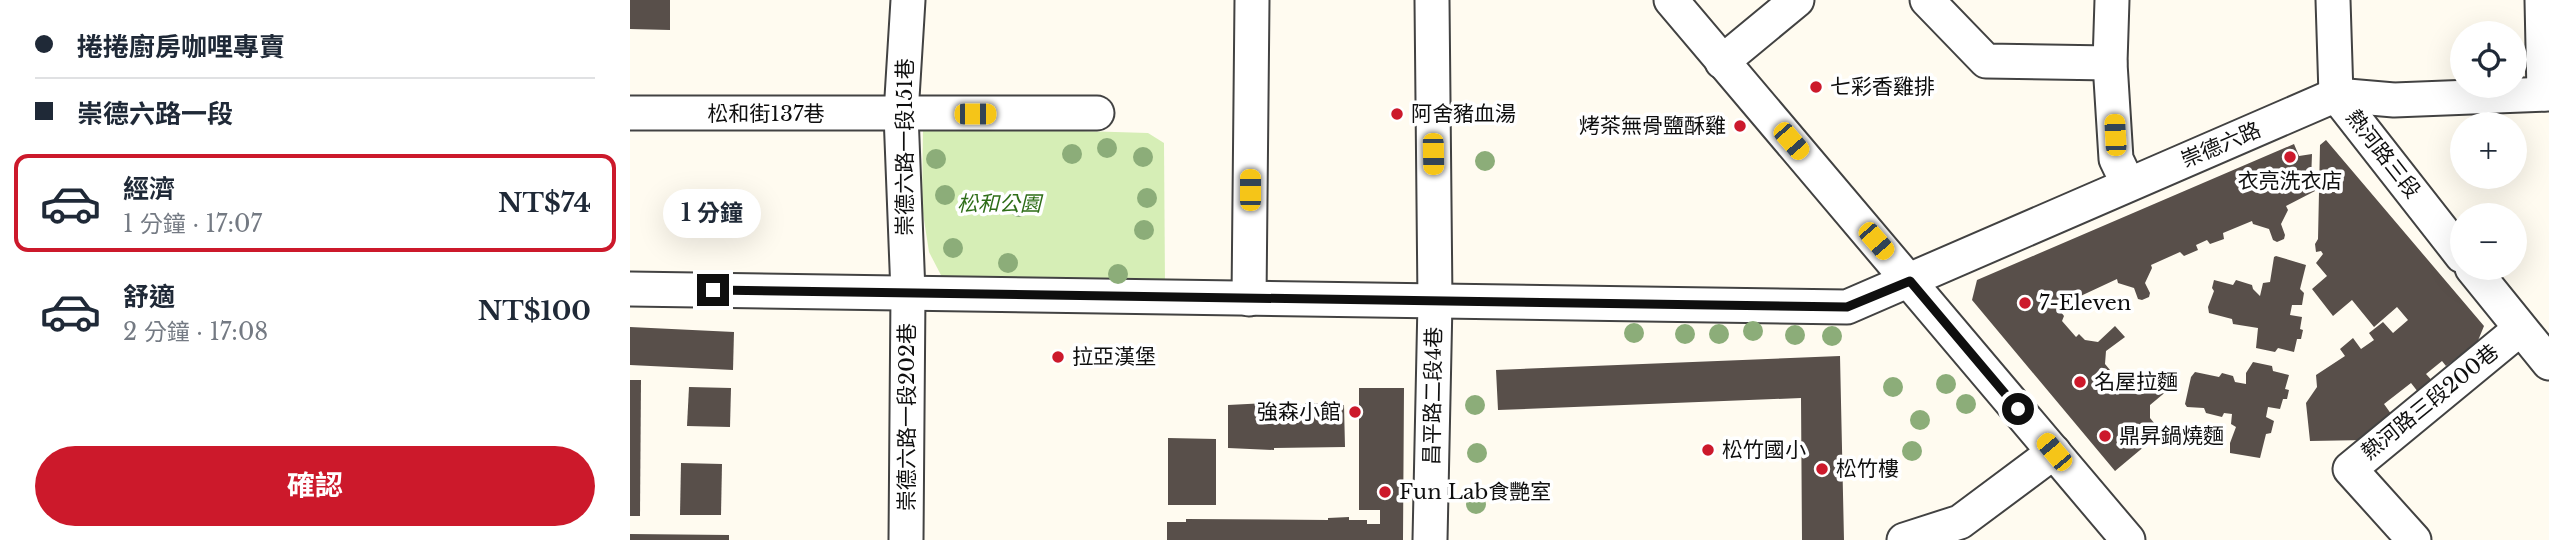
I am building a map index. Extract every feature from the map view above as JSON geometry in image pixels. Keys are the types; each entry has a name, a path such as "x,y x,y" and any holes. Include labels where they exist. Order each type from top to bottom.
{"street":[{"name":"崇德六路一段151巷","path":"908,0 901,114 908,293"},
{"path":"1249,299 1252,0"},
{"name":"昌平路二段4巷","path":"1430,540 1435,302 1432,0"},
{"path":"1671,0 2128,540"},
{"path":"1722,62 1797,0"},
{"path":"1927,0 1986,61 2110,62"},
{"path":"2112,0 2110,62 2116,159 2128,184"},
{"name":"熱河路三段","path":"2333,0 2336,95 2450,241"},
{"path":"2542,0 2546,94"},
{"name":"崇德六路","path":"630,289 1847,307 2336,95 2394,100 2546,94"},
{"name":"松和街137巷","path":"630,113 1097,113"},
{"path":"2482,280 2549,363"},
{"name":"崇德六路一段202巷","path":"906,540 908,293"},
{"name":"熱河路三段200巷","path":"2414,540 2350,469 2520,328"},
{"path":"1904,540 1960,522 2054,452"}],"green space":[{"name":"松和公園","path":"923,126 1148,133 1164,143 1165,284 943,279 929,252 922,207"}],"building":[{"path":"630,0 670,0 670,30 630,29"},
{"path":"2326,140 2484,326 2477,343 2446,366 2442,361 2426,374 2436,385 2422,397 2411,383 2384,404 2394,418 2366,440 2310,441 2306,403 2317,387 2316,375 2345,356 2340,349 2353,338 2361,349 2374,340 2369,333 2383,322 2393,333 2408,320 2397,307 2374,327 2352,300 2333,316 2312,289 2327,276 2316,263 2323,254 2321,251 2316,252 2315,244 2318,239 2320,145"},
{"path":"2294,144 2299,156 2312,154 2311,181 2315,191 2286,206 2288,210 2281,224 2284,239 2277,242 2273,240 2269,229 2253,224 2252,221 2223,233 2224,239 2210,244 2207,240 2196,245 2198,250 2184,256 2180,252 2151,265 2145,283 2149,297 2138,299 2134,288 2118,283 2117,279 2057,307 2064,316 2062,321 2076,337 2079,334 2085,340 2098,342 2115,326 2125,337 2106,351 2105,364 2110,370 2106,374 2120,390 2124,387 2129,393 2143,394 2160,379 2168,390 2150,405 2150,418 2155,424 2151,427 2158,435 2115,471 1972,300 1977,280"},
{"path":"2276,256 2306,265 2300,289 2304,293 2302,305 2292,305 2290,315 2302,317 2301,339 2297,339 2294,352 2278,348 2275,352 2256,348 2258,328 2233,324 2232,319 2209,313 2214,280 2233,285 2236,280 2252,285 2260,296 2263,283 2270,282"},
{"path":"630,327 734,332 733,370 630,365"},
{"path":"1840,356 1844,540 1802,540 1801,398 1498,410 1496,370"},
{"path":"2253,362 2272,366 2273,371 2289,375 2285,389 2289,390 2287,399 2283,399 2280,409 2268,407 2266,417 2274,421 2271,433 2266,434 2260,458 2230,453 2230,443 2236,427 2231,424 2232,414 2224,413 2222,417 2206,413 2204,408 2187,407 2185,404 2191,377 2195,372 2219,377 2222,373 2233,376 2235,382 2246,384 2246,373"},
{"path":"630,380 641,380 640,516 630,516"},
{"path":"689,387 731,388 730,427 687,426"},
{"path":"1359,388 1404,388 1403,540 1167,540 1167,522 1186,522 1186,519 1328,520 1349,517 1349,520 1367,520 1367,524 1380,524 1380,510 1359,510"},
{"path":"1228,405 1344,405 1345,447 1274,450 1228,448"},
{"path":"1168,438 1216,439 1216,505 1168,505"},
{"path":"681,463 722,464 721,515 680,515"},
{"path":"630,534 729,535 729,540 630,540"}],"place":[{"name":"七彩香雞排","path":"1816,87"},
{"name":"阿舍豬血湯","path":"1397,114"},
{"name":"烤茶無骨鹽酥雞","path":"1740,126"},
{"name":"衣亮洗衣店","path":"2290,157"},
{"name":"7-Eleven","path":"2025,303"},
{"name":"拉亞漢堡","path":"1058,357"},
{"name":"名屋拉麵","path":"2080,382"},
{"name":"強森小館","path":"1355,412"},
{"name":"鼎昇鍋燒麵","path":"2105,436"},
{"name":"松竹國小","path":"1708,450"},
{"name":"松竹樓","path":"1822,469"},
{"name":"Fun Lab食艷室","path":"1385,492"}],"route":[{"path":"713,290 1847,307 1910,281 2018,409"}]}
